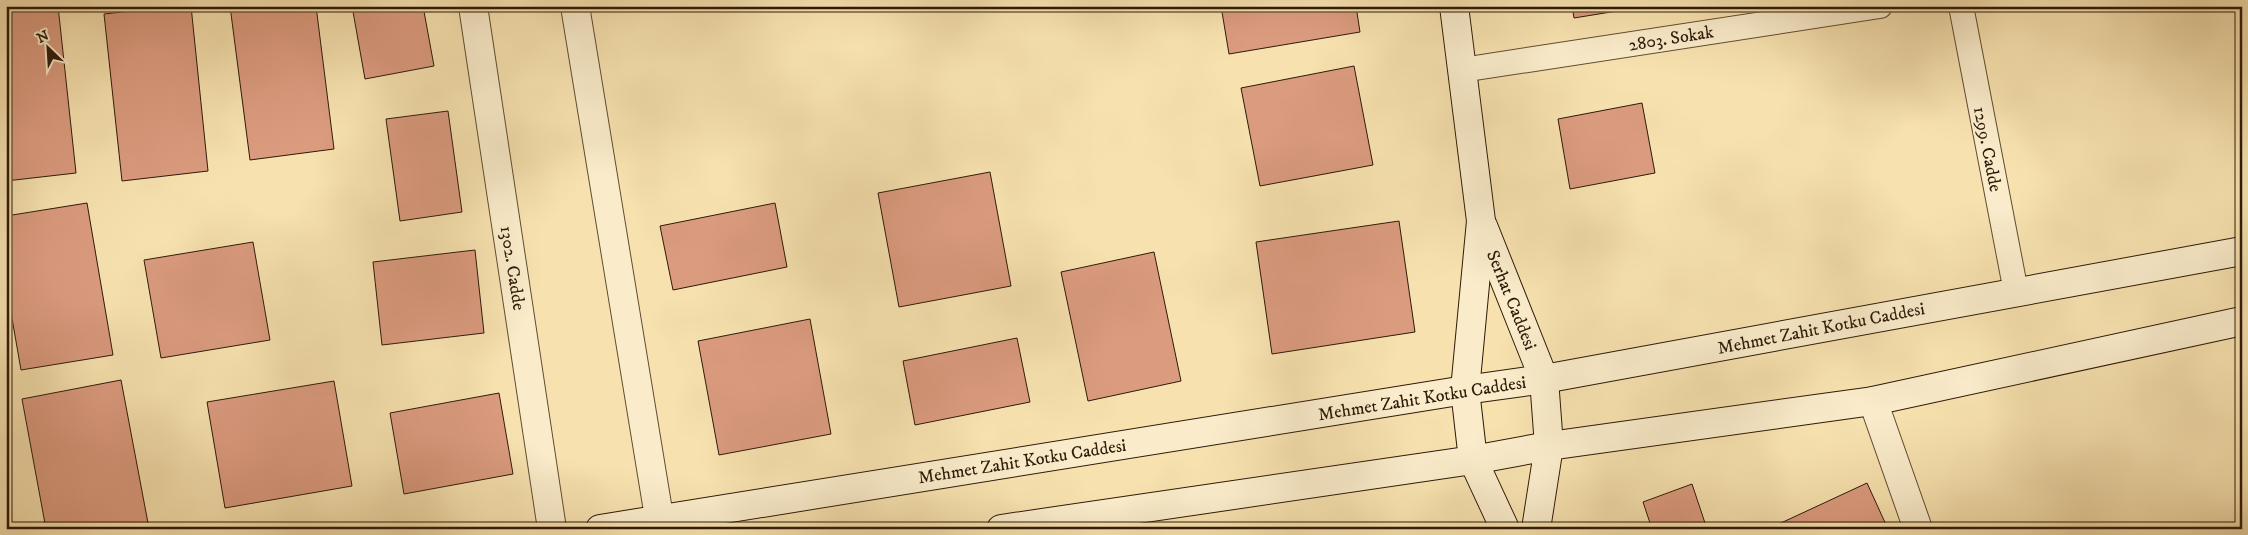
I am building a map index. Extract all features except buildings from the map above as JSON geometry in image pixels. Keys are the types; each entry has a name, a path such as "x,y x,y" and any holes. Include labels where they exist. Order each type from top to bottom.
{"main road":[{"name":"1302. Cadde","path":"473,6 552,529"},
{"path":"576,6 660,524"},
{"name":"Serhat Caddesi","path":"1454,6 1480,221 1465,390 1473,460 1505,529"},
{"name":"Serhat Caddesi","path":"1480,221 1544,379 1549,446 1536,529"},
{"name":"Mehmet Zahit Kotku Caddesi","path":"600,529 660,524 1465,390 1544,379 2242,251"},
{"path":"1002,529 1473,460 1549,446 1873,402 2242,321"},
{"path":"1873,402 1918,529"}],"street":[{"name":"2803. Sokak","path":"1462,70 1880,6"},
{"name":"1299. Cadde","path":"1961,6 2016,292"}]}
